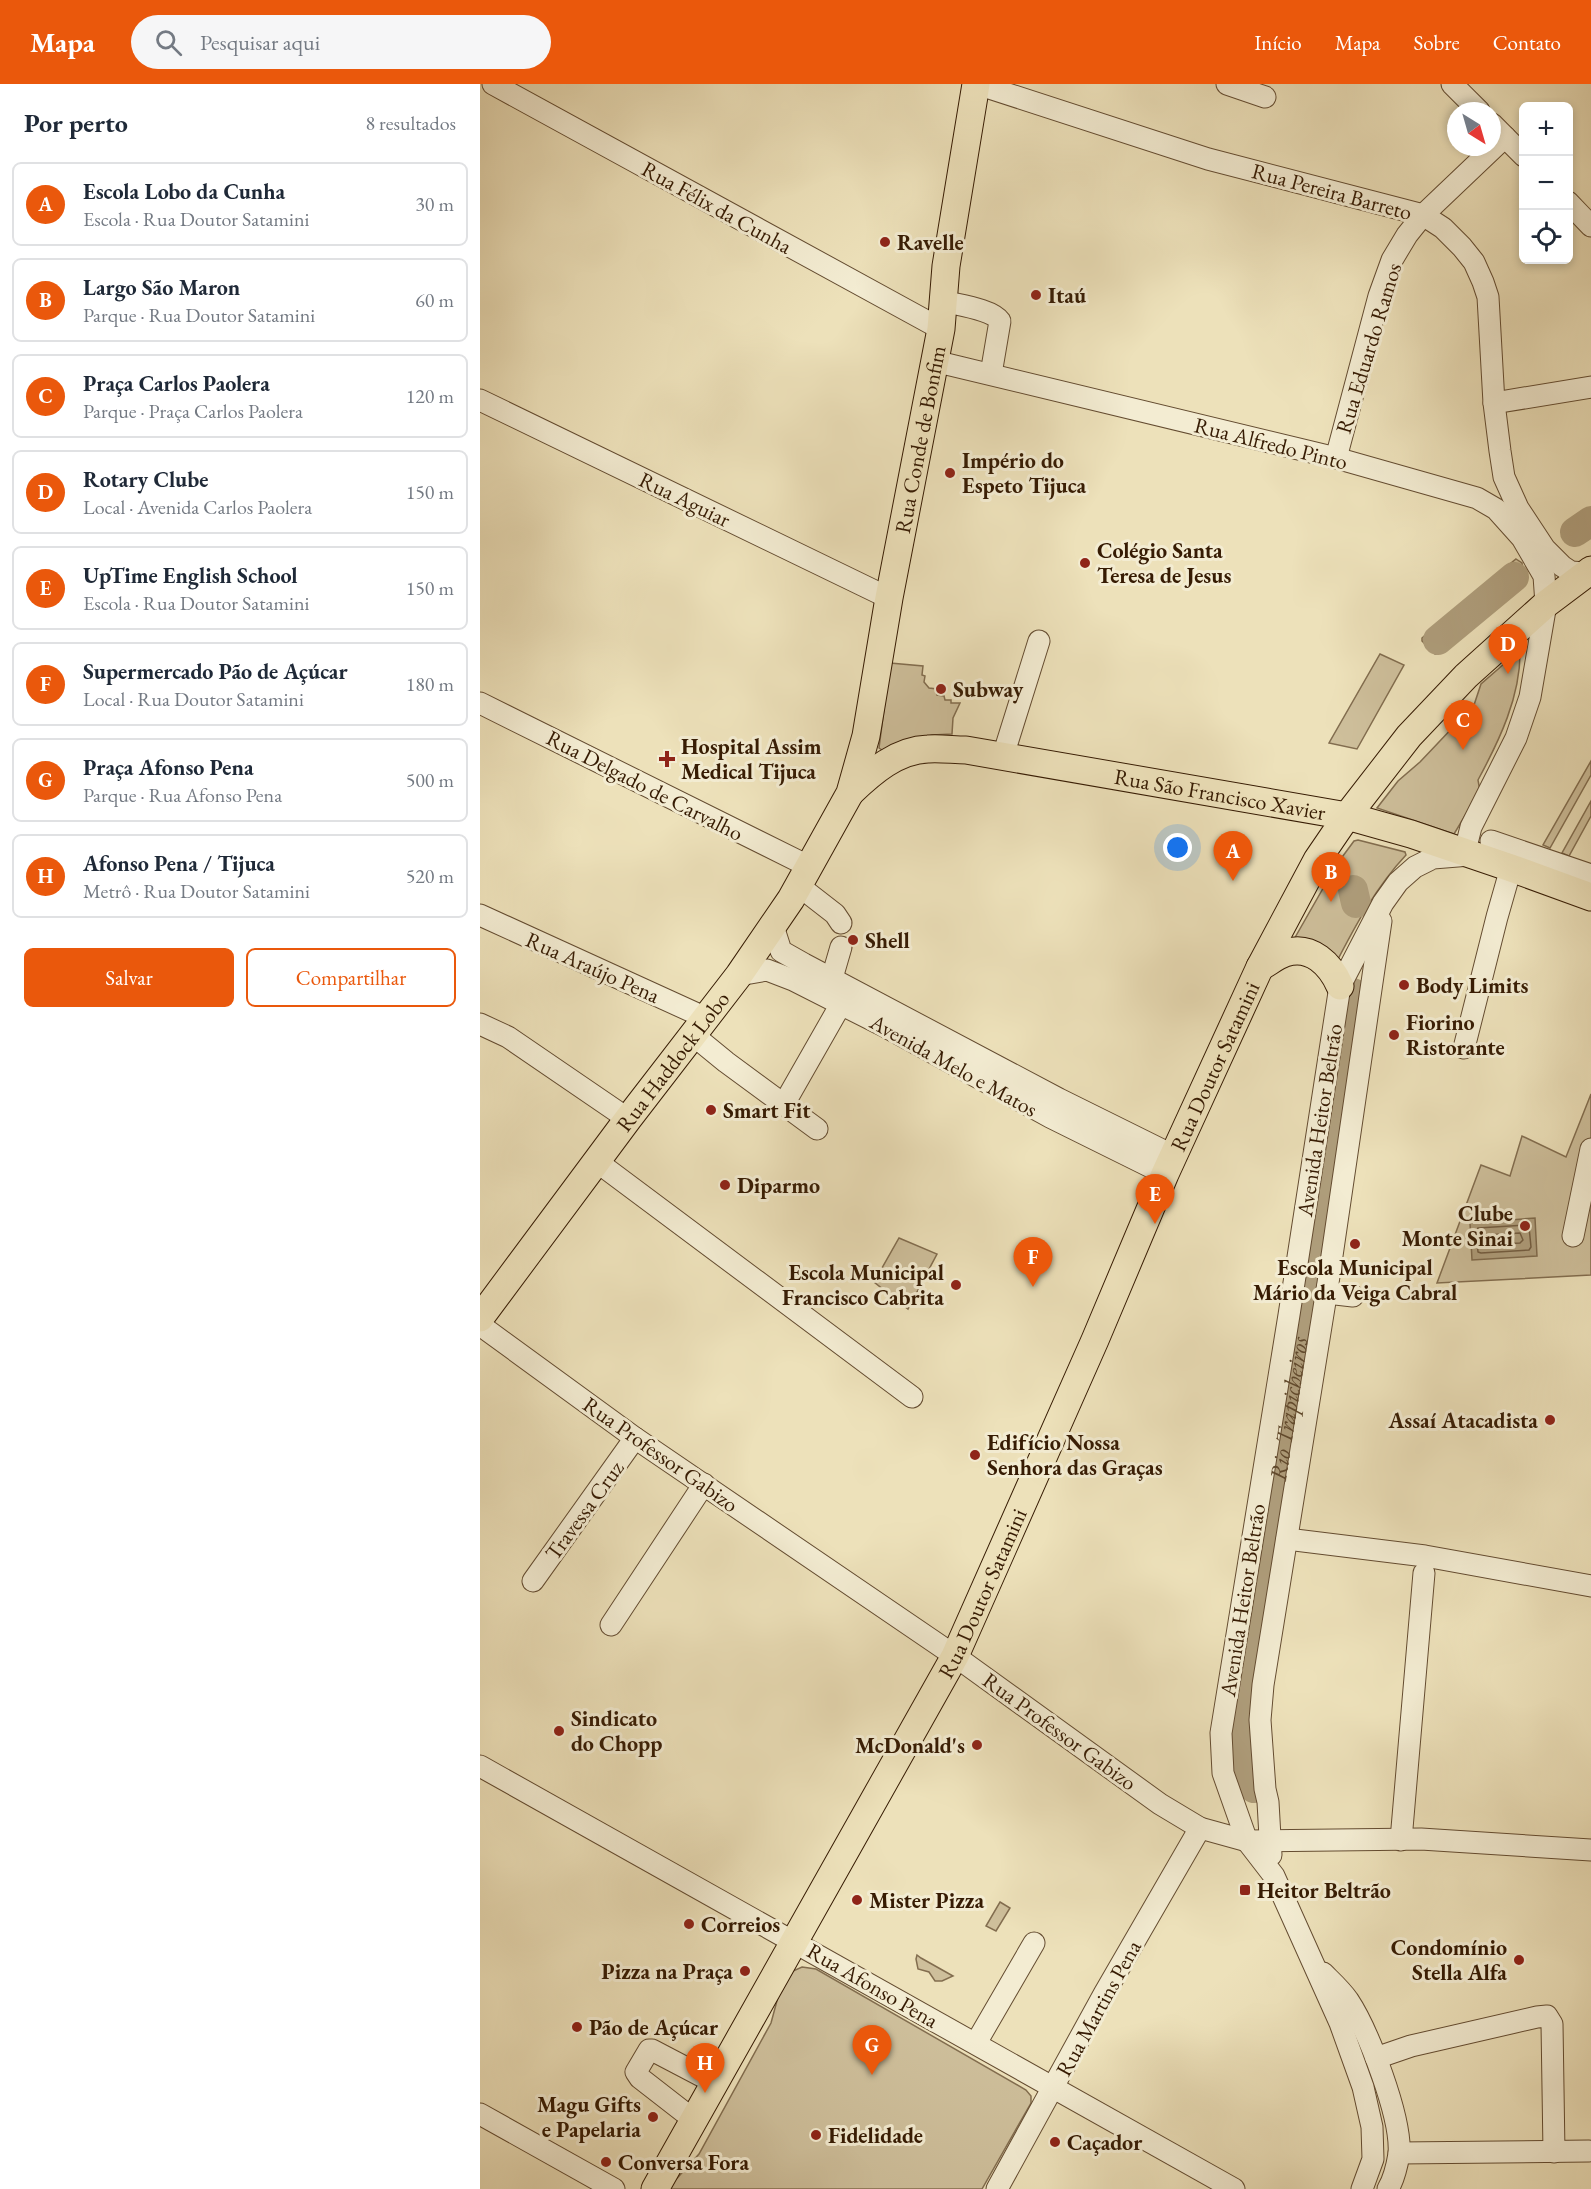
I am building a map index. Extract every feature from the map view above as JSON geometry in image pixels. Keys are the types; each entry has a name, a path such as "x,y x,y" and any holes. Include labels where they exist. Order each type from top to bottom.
{"main road":[{"name":"Rua Conde de Bonfim","path":"850,793 866,736 889,598 940,328 946,266 976,84"},
{"path":"1347,816 1409,736 1466,676 1546,604 1589,572"},
{"name":"Rua São Francisco Xavier","path":"850,793 875,770 896,758 926,748 966,750 1347,816 1411,834 1480,848 1511,868 1591,897"},
{"name":"Rua Haddock Lobo","path":"480,1318 596,1161 739,975 804,877 850,793"},
{"name":"Rua Doutor Satamini","path":"656,2189 955,1656 1095,1340 1169,1165 1260,967 1317,860 1347,816"},
{"path":"1260,967 1285,953 1300,951 1312,954 1324,961 1333,971 1340,986"}],"street":[{"name":"Rua Félix da Cunha","path":"493,84 940,328"},
{"name":"Rua Pereira Barreto","path":"976,84 1208,159 1423,215 1443,228 1474,262 1484,282 1488,297 1494,403 1504,477 1518,508 1545,549 1571,572 1589,572"},
{"path":"1227,84 1264,97"},
{"path":"1452,84 1470,102"},
{"path":"1501,132 1519,151"},
{"name":"Rua Eduardo Ramos","path":"1336,458 1382,287 1392,260 1407,235 1423,215 1476,156"},
{"path":"1573,206 1591,225"},
{"path":"943,301 997,316 1000,321 991,374"},
{"name":"Rua Alfredo Pinto","path":"934,361 1336,458 1477,498 1496,509 1522,538 1544,576 1546,604 1530,697 1516,738 1471,827 1467,843 1480,848"},
{"path":"1494,403 1591,387"},
{"name":"Rua Aguiar","path":"480,400 889,598"},
{"path":"1477,498 1490,494 1504,477"},
{"path":"1003,756 1039,641"},
{"name":"Rua Delgado de Carvalho","path":"480,703 804,877 841,923"},
{"path":"1480,848 1591,875"},
{"name":"Avenida Heitor Beltrão","path":"1274,1876 1247,1841 1223,1773 1221,1733 1340,986 1383,903 1398,882 1414,867 1433,858 1480,848"},
{"path":"1464,1048 1511,868"},
{"name":"Avenida Heitor Beltrão","path":"1274,1876 1269,1842 1268,1802 1260,1720 1328,1288 1383,903"},
{"name":"Rua Araújo Pena","path":"480,915 700,1026 726,1062 817,1129"},
{"name":"Avenida Melo e Matos","path":"773,926 781,951 832,978 889,1019 1054,1108 1169,1165"},
{"path":"832,978 841,947"},
{"name":"Avenida Melo e Matos","path":"739,975 767,970 841,1004 889,1019"},
{"path":"784,1104 841,1004"},
{"path":"480,1024 508,1037 628,1119"},
{"path":"1573,1236 1591,1149"},
{"path":"596,1161 912,1397"},
{"path":"1328,1288 1354,1290"},
{"name":"Rua Professor Gabizo","path":"480,1325 635,1438 955,1656 1160,1803 1200,1828 1247,1841 1401,1840 1591,1850"},
{"name":"Travessa Cruz","path":"533,1581 635,1438"},
{"path":"611,1625 704,1484"},
{"path":"1287,1539 1389,1551 1591,1586"},
{"path":"1401,1840 1424,1574"},
{"name":"Rua Afonso Pena","path":"480,1766 1234,2189"},
{"name":"Rua Martins Pena","path":"997,2189 1104,1994 1200,1828"},
{"path":"1274,1876 1340,2023 1362,2087 1372,2127 1373,2159 1362,2189"},
{"path":"976,2043 1034,1943"},
{"path":"1312,1962 1350,2002 1376,2058 1390,2100 1399,2153 1388,2189"},
{"path":"1376,2058 1411,2046 1547,2016 1552,2024 1554,2152"},
{"path":"694,2120 640,2078 636,2072 649,2050 652,2050 715,2083"},
{"path":"480,2114 614,2189"},
{"path":"1399,2153 1589,2151"}],"shaded area":[{"path":"1516,559 1522,563 1523,576 1438,654 1435,654 1422,641 1422,638"},
{"path":"1520,650 1517,684 1507,718 1478,780 1480,791 1454,834 1377,808 1398,781 1420,762 1474,705 1481,684"},
{"path":"1380,654 1404,665 1357,749 1329,743"},
{"path":"890,663 923,666 922,675 925,676 924,682 929,688 937,689 937,695 944,696 945,700 951,700 951,703 960,703 953,718 952,734 932,735 882,750 879,748"},
{"path":"1591,761 1591,775 1550,848 1543,845"},
{"path":"1591,801 1591,816 1569,856 1562,853"},
{"path":"1358,840 1405,852 1406,855 1395,867 1358,921 1335,965 1289,948 1337,864 1354,841","holes":["1362,888 1364,902 1348,905 1346,892"]},
{"name":"Clube Monte Sinai","path":"1591,1094 1591,1275 1437,1283 1481,1165 1510,1176 1522,1136 1566,1157"},
{"path":"899,1238 937,1254 908,1309 874,1282"},
{"path":"1000,1902 1010,1908 996,1931 986,1926"},
{"path":"917,1955 953,1976 942,1981 935,1981 929,1972 918,1969"},
{"path":"802,1967 816,1969 1026,2090 1031,2096 1031,2103 982,2189 670,2189 670,2186 699,2154 771,2023 778,1997 793,1971"}],"water":[{"path":"1535,1218 1537,1256 1472,1260 1470,1223"}],"waterway":[{"name":"Rio Trapicheiros","path":"1575,532 1591,521"},
{"name":"Rio Trapicheiros","path":"1438,640 1514,577"},
{"name":"Rio Trapicheiros","path":"1353,890 1356,903"},
{"name":"Rio Trapicheiros","path":"1254,1788 1240,1759 1241,1719 1353,993"}],"place":[{"name":"Ravelle","path":"885,242"},
{"name":"Itaú","path":"1036,295"},
{"name":"Império do Espeto Tijuca","path":"950,473"},
{"name":"Colégio Santa Teresa de Jesus","path":"1085,563"},
{"name":"Rotary Clube","path":"1508,674"},
{"name":"Subway","path":"941,689"},
{"name":"Praça Carlos Paolera","path":"1463,750"},
{"name":"Hospital Assim Medical Tijuca","path":"667,759"},
{"name":"Escola Lobo da Cunha","path":"1233,881"},
{"name":"Largo São Maron","path":"1331,902"},
{"name":"Shell","path":"853,940"},
{"name":"Body Limits","path":"1404,985"},
{"name":"Fiorino Ristorante","path":"1394,1035"},
{"name":"Smart Fit","path":"711,1110"},
{"name":"Diparmo","path":"725,1185"},
{"name":"UpTime English School","path":"1155,1224"},
{"name":"Clube Monte Sinai","path":"1525,1226"},
{"name":"Escola Municipal Mário da Veiga Cabral","path":"1355,1244"},
{"name":"Escola Municipal Francisco Cabrita","path":"956,1285"},
{"name":"Supermercado Pão de Açúcar","path":"1033,1287"},
{"name":"Assaí Atacadista","path":"1550,1420"},
{"name":"Edifício Nossa Senhora das Graças","path":"975,1455"},
{"name":"Sindicato do Chopp","path":"559,1731"},
{"name":"McDonald's","path":"977,1745"},
{"name":"Heitor Beltrão","path":"1245,1890"},
{"name":"Mister Pizza","path":"857,1900"},
{"name":"Correios","path":"689,1924"},
{"name":"Condomínio Stella Alfa","path":"1519,1960"},
{"name":"Pizza na Praça","path":"745,1971"},
{"name":"Pão de Açúcar","path":"577,2027"},
{"name":"Praça Afonso Pena","path":"872,2075"},
{"name":"Afonso Pena / Tijuca","path":"705,2093"},
{"name":"Magu Gifts e Papelaria","path":"653,2117"},
{"name":"Fidelidade","path":"816,2135"},
{"name":"Caçador","path":"1055,2142"},
{"name":"Conversa Fora","path":"606,2162"}]}
